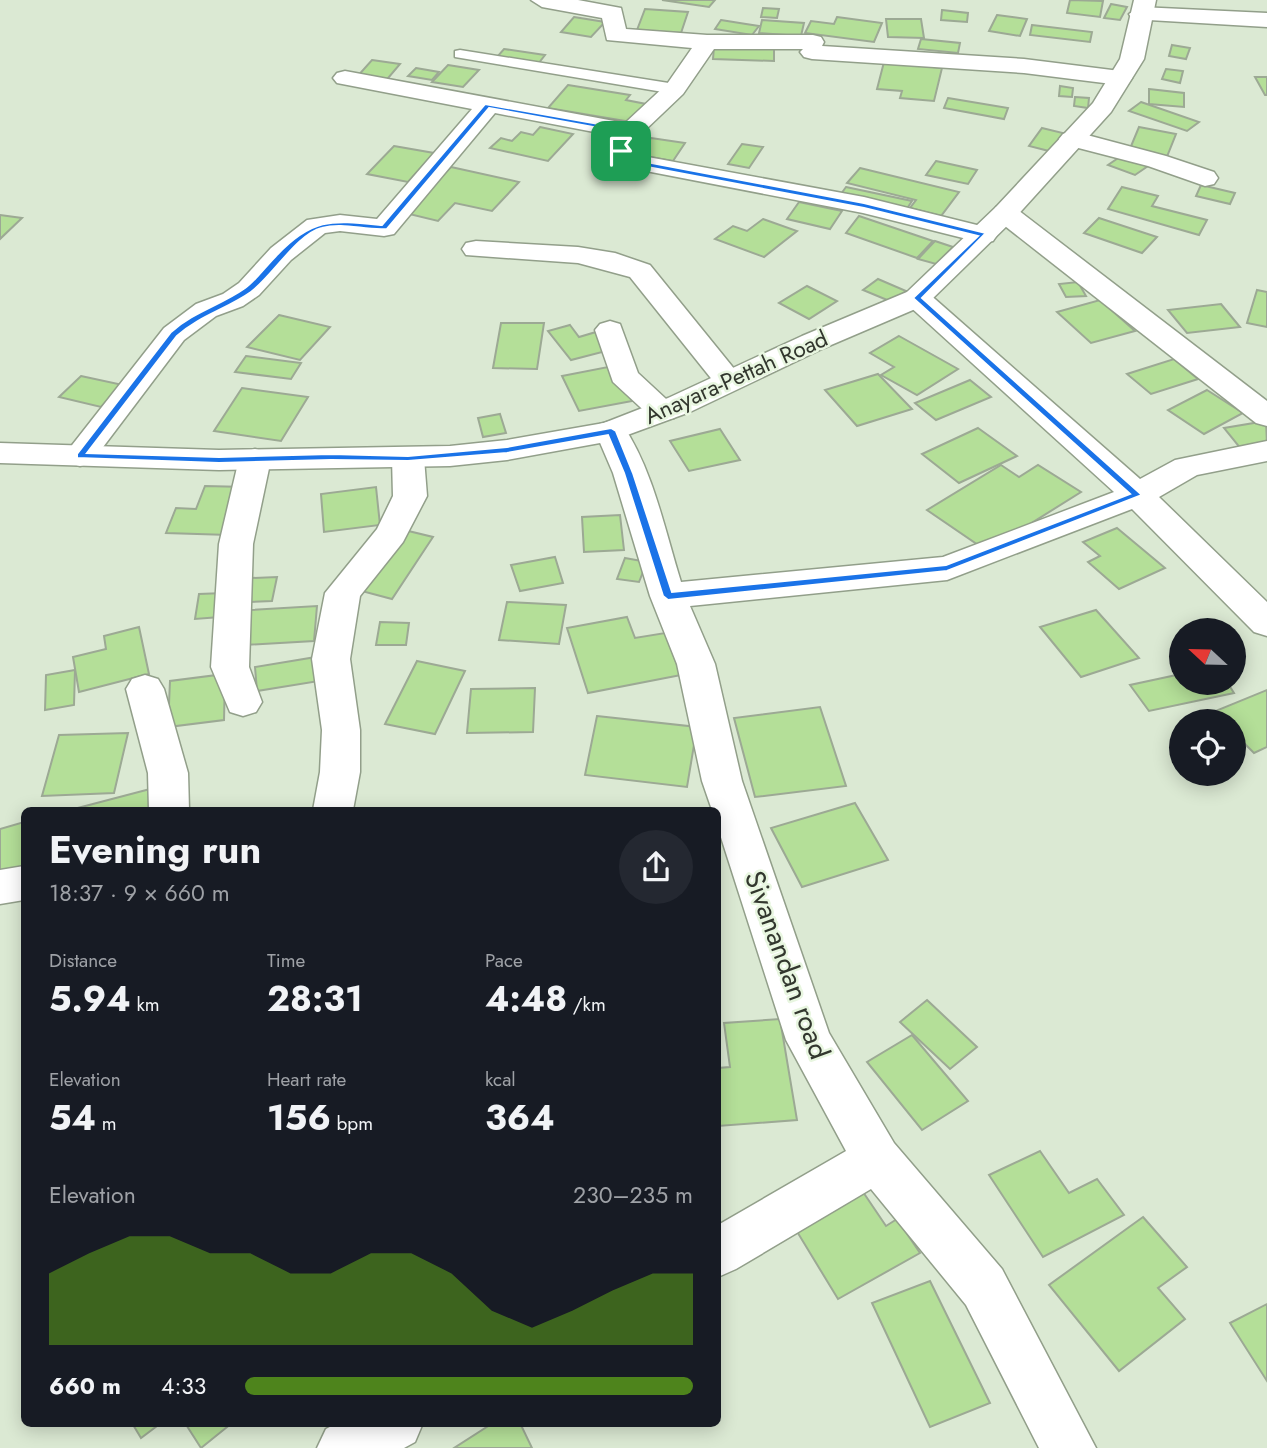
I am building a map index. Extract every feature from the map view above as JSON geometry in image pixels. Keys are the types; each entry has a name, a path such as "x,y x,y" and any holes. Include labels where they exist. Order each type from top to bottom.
{"street":[{"path":"542,0 621,9 615,35 812,47 1024,66 1121,78"},
{"path":"1142,4 1267,20"},
{"name":"Anayara-Pettah Road","path":"0,453 255,459 408,458 507,450 611,431 663,411 917,298 1006,214 1102,107 1132,59 1142,4"},
{"path":"707,42 674,89 630,131 621,151 629,161 864,205 983,235"},
{"path":"345,78 630,131"},
{"path":"80,456 174,334 191,319 249,289 281,254 317,226 340,223 384,228 488,106"},
{"path":"1072,139 1157,161 1205,178"},
{"path":"1006,214 1267,416"},
{"path":"476,249 606,259 640,271 729,381"},
{"path":"917,298 1137,495 1267,623"},
{"path":"610,330 624,376 663,411"},
{"name":"Sivanandan road","path":"611,431 629,473 668,596 696,664 722,781 809,1040 877,1160 984,1287 1068,1448"},
{"path":"668,596 947,568 1137,495 1187,467 1267,451"},
{"path":"334,807 340,772 341,730 331,659 343,593 391,534 410,496 408,458"},
{"path":"243,702 230,667 236,544 255,459"},
{"path":"145,689 168,773 169,807"},
{"path":"0,887 21,884"},
{"path":"721,1250 877,1160"},
{"path":"345,1448 388,1427"}],"lane":[{"path":"460,54 674,89"}],"building":[{"path":"662,0 715,0 709,7"},
{"path":"1070,0 1103,1 1100,17 1067,13"},
{"path":"1111,4 1127,7 1120,20 1104,18"},
{"path":"763,8 779,9 777,18 761,17"},
{"path":"645,9 688,12 681,33 637,30"},
{"path":"942,10 968,13 967,22 941,20"},
{"path":"997,15 1027,19 1020,36 989,31"},
{"path":"574,17 605,22 591,37 561,32"},
{"path":"837,17 882,23 874,42 805,33 811,21 834,24"},
{"path":"886,19 921,19 924,38 888,37"},
{"path":"721,20 759,26 752,35 715,29"},
{"path":"762,20 804,23 801,36 759,33"},
{"path":"1032,25 1092,32 1090,42 1030,35"},
{"path":"921,39 960,43 958,53 918,49"},
{"path":"1172,45 1190,48 1186,59 1169,56"},
{"path":"714,47 774,48 774,61 713,59"},
{"path":"504,49 545,55 538,64 497,57"},
{"path":"372,60 400,64 384,83 355,79"},
{"path":"884,62 942,68 934,101 900,98 902,91 877,89"},
{"path":"448,65 479,70 463,87 432,82"},
{"path":"416,68 439,72 432,80 408,76"},
{"path":"1166,69 1183,71 1180,83 1162,79"},
{"path":"1255,77 1267,77 1267,95 1265,95"},
{"path":"568,85 630,95 626,100 646,104 631,122 548,108"},
{"path":"1060,86 1073,88 1072,97 1059,96"},
{"path":"1149,89 1184,93 1184,107 1149,104"},
{"path":"1075,97 1089,98 1088,108 1074,106"},
{"path":"948,98 1008,108 1004,119 944,108"},
{"path":"1141,102 1199,122 1187,131 1129,111"},
{"path":"540,127 573,134 548,161 490,148 501,138 512,141 521,132 533,135"},
{"path":"1139,127 1176,134 1166,159 1129,151"},
{"path":"1042,128 1067,134 1053,152 1029,146"},
{"path":"651,138 685,143 673,161 639,155"},
{"path":"742,144 763,147 749,168 728,164"},
{"path":"394,146 434,153 408,182 367,174"},
{"path":"1124,154 1151,164 1135,175 1108,165"},
{"path":"936,161 977,170 968,184 926,175"},
{"path":"451,167 519,182 492,211 455,203 438,221 405,213"},
{"path":"860,168 959,192 941,216 910,208 916,200 847,183"},
{"path":"1201,185 1235,193 1230,204 1196,196"},
{"path":"846,187 912,201 904,213 838,198"},
{"path":"1122,187 1158,196 1152,206 1207,220 1199,235 1108,209"},
{"path":"799,202 842,211 830,229 787,219"},
{"path":"0,215 22,218 0,239"},
{"path":"859,216 933,241 917,258 846,233"},
{"path":"1099,218 1157,237 1142,253 1084,233"},
{"path":"763,219 797,231 764,257 715,239 733,226 747,231"},
{"path":"935,241 953,247 936,264 918,259"},
{"path":"878,279 906,291 892,302 863,290"},
{"path":"1078,282 1086,296 1066,297 1059,284"},
{"path":"807,286 837,301 809,319 779,303"},
{"path":"1257,290 1267,292 1267,327 1247,323"},
{"path":"1100,300 1135,331 1091,343 1057,312"},
{"path":"1221,304 1240,327 1187,333 1168,310"},
{"path":"279,315 330,327 300,360 247,347"},
{"path":"501,323 544,323 537,369 493,368"},
{"path":"570,325 579,337 596,332 610,350 571,360 548,331"},
{"path":"899,336 958,369 917,395 881,375 894,367 870,353"},
{"path":"246,356 301,363 291,379 235,372"},
{"path":"1174,359 1198,379 1151,394 1127,374"},
{"path":"613,366 632,401 579,411 562,376"},
{"path":"878,374 912,409 857,426 825,390"},
{"path":"81,376 123,385 101,407 59,397"},
{"path":"970,380 991,397 936,420 915,403"},
{"path":"242,388 308,397 281,441 214,431"},
{"path":"1207,390 1243,413 1204,434 1168,410"},
{"path":"500,414 506,433 483,437 478,418"},
{"path":"1266,421 1267,445 1241,449 1224,428"},
{"path":"978,428 1017,456 959,483 922,454"},
{"path":"720,429 740,460 689,471 670,441"},
{"path":"1001,465 1019,477 1038,465 1081,492 987,551 927,510"},
{"path":"205,486 246,487 229,535 166,533 176,508 196,509"},
{"path":"376,487 380,525 324,532 321,494"},
{"path":"620,515 624,550 584,552 582,517"},
{"path":"396,528 433,537 392,599 354,589"},
{"path":"1117,528 1165,568 1119,589 1088,562 1100,556 1083,542"},
{"path":"555,557 563,583 520,591 511,565"},
{"path":"625,558 647,562 639,582 617,579"},
{"path":"277,577 272,601 247,602 252,578"},
{"path":"224,593 220,617 195,619 199,594"},
{"path":"507,602 566,605 559,644 499,640"},
{"path":"317,606 314,641 245,645 250,610"},
{"path":"1096,610 1139,658 1081,677 1040,627"},
{"path":"627,617 635,638 665,633 681,675 588,693 567,628"},
{"path":"380,622 409,623 406,645 376,645"},
{"path":"139,627 149,674 79,692 73,657 106,649 104,636"},
{"path":"316,657 319,681 257,691 255,667"},
{"path":"417,661 465,671 435,734 385,724"},
{"path":"75,670 74,705 45,710 46,675"},
{"path":"225,674 224,720 168,727 170,681"},
{"path":"1169,677 1169,695 1225,695 1149,711 1130,685"},
{"path":"535,688 533,732 467,733 471,689"},
{"path":"1267,690 1267,747 1254,753 1246,745 1246,709 1220,709"},
{"path":"820,707 846,786 755,797 734,718"},
{"path":"597,716 697,727 687,787 585,775"},
{"path":"128,733 114,793 42,796 59,735"},
{"path":"150,789 153,807 81,807"},
{"path":"855,803 888,860 802,887 771,828"},
{"path":"21,823 21,870 0,875 0,829"},
{"path":"927,1000 977,1047 950,1069 900,1022"},
{"path":"780,1019 797,1120 721,1126 721,1068 730,1067 724,1023"},
{"path":"912,1035 968,1101 922,1130 867,1062"},
{"path":"1040,1151 1069,1193 1097,1179 1124,1215 1043,1257 989,1175"},
{"path":"861,1189 886,1226 897,1219 920,1253 838,1299 793,1225"},
{"path":"1143,1217 1187,1267 1158,1288 1185,1319 1119,1371 1049,1285"},
{"path":"930,1281 990,1403 930,1427 872,1303"},
{"path":"1267,1304 1267,1381 1230,1323"},
{"path":"134,1427 156,1427 141,1438"},
{"path":"188,1427 227,1427 201,1448"},
{"path":"487,1427 522,1427 532,1448 454,1448"}],"route":[{"path":"488,106 630,131 621,151 629,161 864,205 983,235 917,298 1137,495 947,568 668,596 629,473 611,431 507,450 408,458 219,460 80,456 174,334 191,319 233,300 249,289 281,254 317,226 340,223 384,228 488,106"}]}
